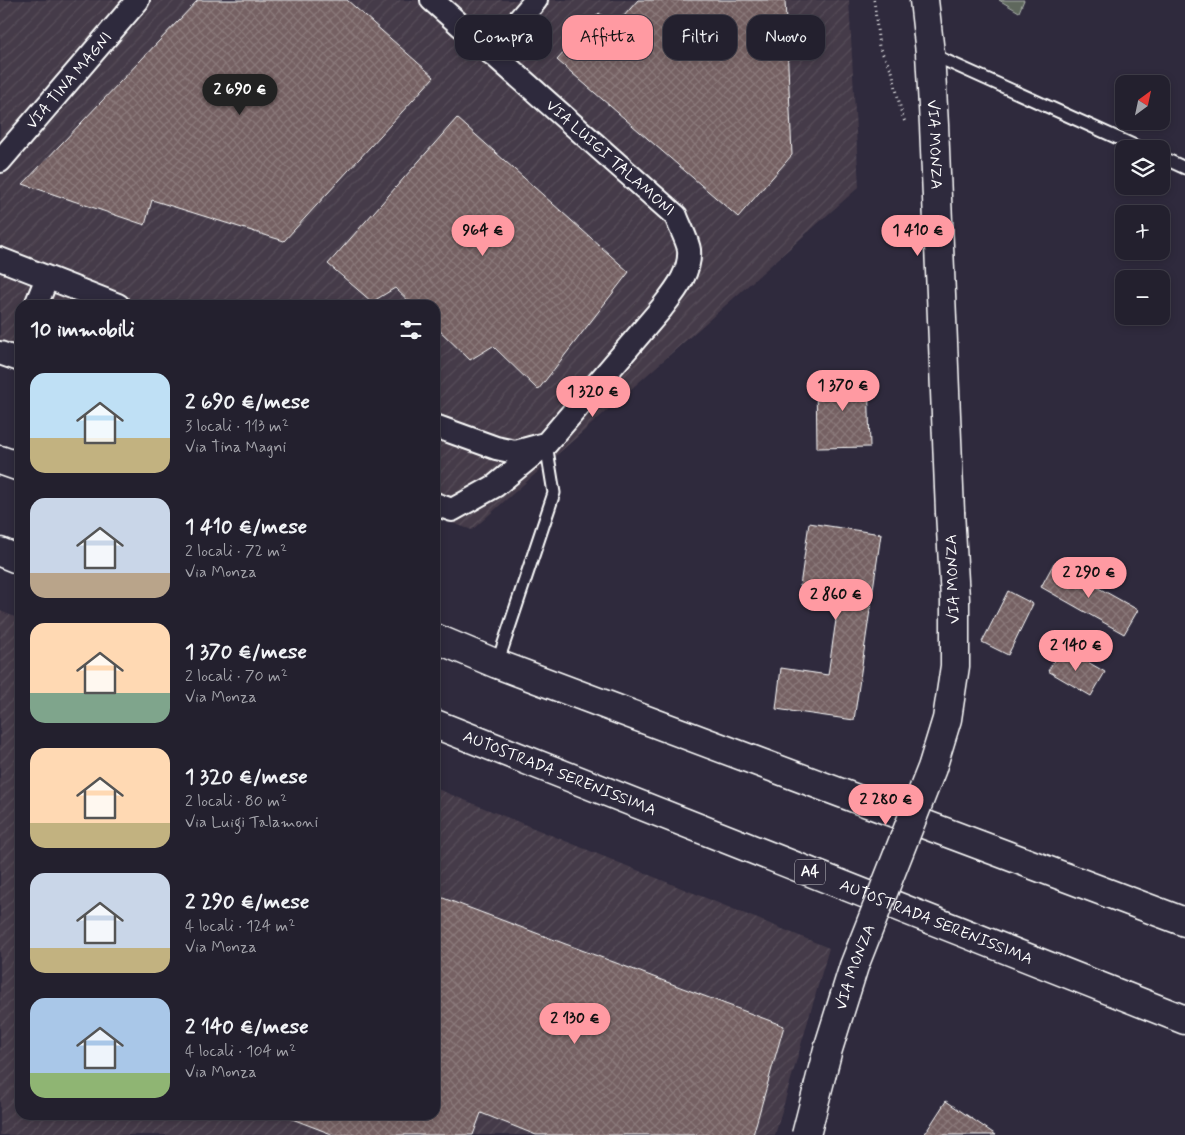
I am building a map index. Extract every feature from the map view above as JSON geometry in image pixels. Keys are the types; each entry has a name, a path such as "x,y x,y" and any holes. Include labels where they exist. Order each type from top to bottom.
{"main road":[{"name":"VIA MONZA","path":"806,1135 828,1049 854,966 932,768 947,719 955,666 956,599 950,512 930,53 924,0"},
{"path":"0,460 15,465"},
{"path":"0,552 15,558"},
{"path":"440,640 497,664 1185,922"},
{"name":"AUTOSTRADA SERENISSIMA","path":"440,726 1185,1020"}],"street":[{"name":"VIA TINA MAGNI","path":"0,161 138,0"},
{"name":"VIA LUIGI TALAMONI","path":"432,0 455,21"},
{"path":"523,15 536,0"},
{"name":"VIA LUIGI TALAMONI","path":"440,506 452,510 495,486 546,444 677,288 685,273 689,249 676,216 499,60"},
{"path":"0,259 105,300"},
{"path":"38,300 47,278"},
{"path":"440,428 496,448 515,452 546,444"}],"lane":[{"path":"930,53 1122,140"},
{"path":"1170,161 1185,168"},
{"path":"497,664 554,493 546,444"}],"path":[{"path":"874,0 879,47 892,70"}],"shaded area":[{"path":"0,0 849,0 859,187 472,530 440,519 440,300 15,300 15,367 0,362"},
{"path":"0,611 15,617 15,1120 440,1120 440,790 829,948 775,1135 0,1135"}],"green space":[{"path":"999,0 1024,0 1019,12"}],"building":[{"path":"198,0 347,0 434,77 284,241 152,200 145,225 23,184"},
{"path":"638,0 785,0 786,15 747,15 747,60 788,60 792,155 738,217 557,60 562,54 562,60 653,60 653,15 625,15"},
{"path":"457,118 629,272 538,390 493,346 470,360 440,331 440,300 408,300 395,288 375,300 370,300 328,264"},
{"path":"868,376 870,447 817,448 816,377"},
{"path":"809,523 881,534 854,720 776,709 781,668 828,675 840,592 800,586"},
{"path":"1054,563 1138,610 1124,634 1041,587"},
{"path":"1008,591 1033,604 1008,655 982,642"},
{"path":"1062,647 1105,672 1091,696 1048,671"},
{"path":"440,897 784,1026 753,1135 536,1135 481,1113 473,1135 334,1135 295,1120 440,1120"},
{"path":"946,1101 996,1135 924,1135"}]}
